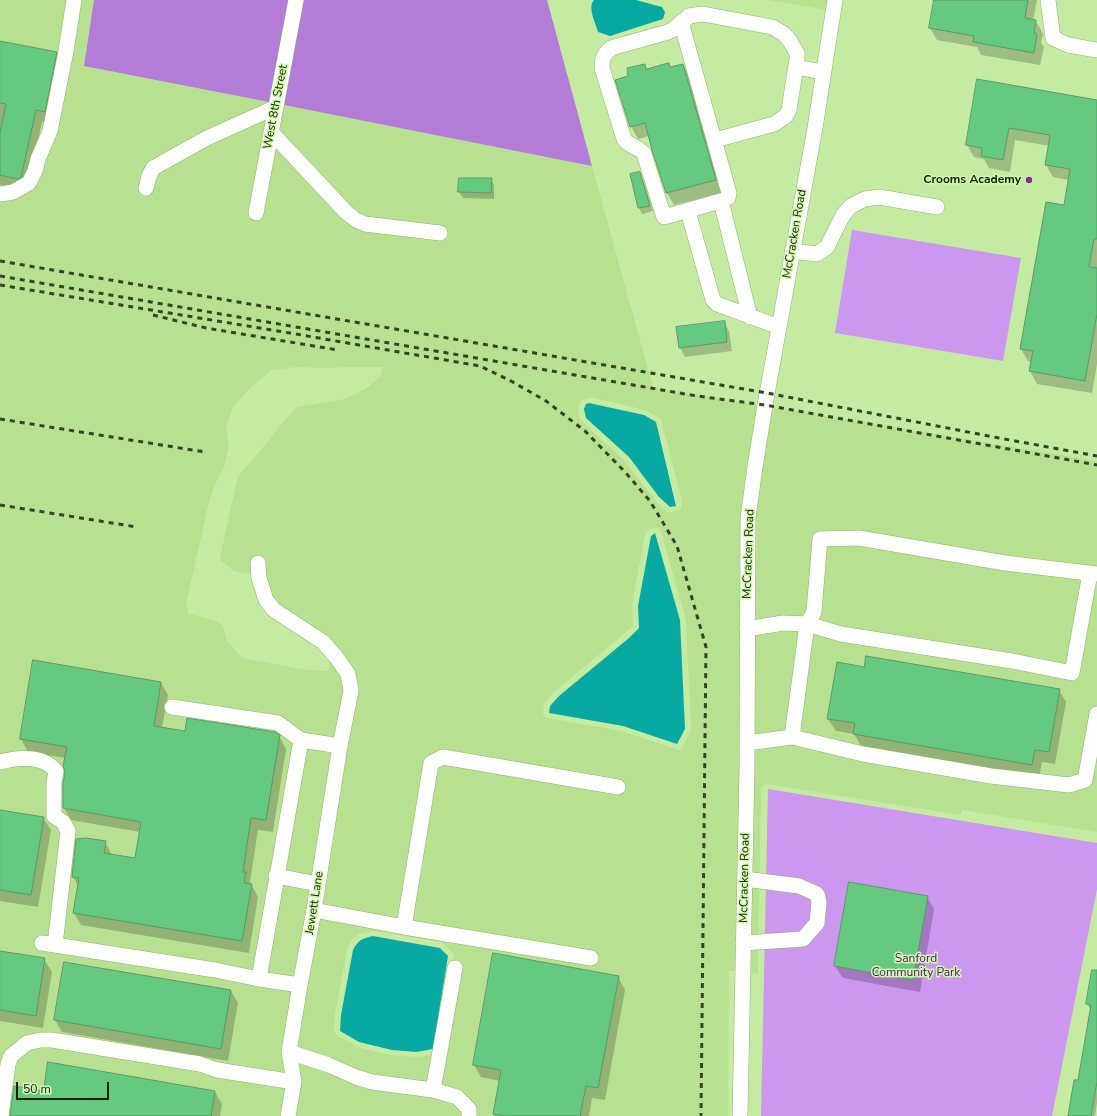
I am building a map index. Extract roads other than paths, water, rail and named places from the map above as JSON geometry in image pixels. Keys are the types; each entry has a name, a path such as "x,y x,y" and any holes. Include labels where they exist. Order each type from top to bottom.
{"street":[{"path":"0,194 13,192 29,183 35,171 38,159 50,131 66,51 74,0"},
{"name":"West 8th Street","path":"256,213 296,0"},
{"name":"McCracken Road","path":"740,1116 747,743 748,518 755,467 824,72 835,0"},
{"path":"1048,0 1054,38 1068,45 1097,50"},
{"path":"681,22 729,193 728,198 721,201 664,218 644,154 642,151 626,143 624,140 602,68 602,57 606,52 611,48 668,32 674,29 681,22 689,16 702,14 772,27 784,34 797,53 789,110 786,116 774,124 715,140"},
{"path":"796,68 824,72"},
{"path":"146,188 153,168 207,138 276,107"},
{"path":"271,132 346,212 356,220 365,224 440,233"},
{"path":"792,251 816,254 827,247 843,215 851,206 865,199 878,197 937,207"},
{"path":"721,201 750,317"},
{"path":"688,210 713,300 717,304 779,327"},
{"path":"747,629 783,623 807,624 841,634 1012,661 1072,673 1093,573 1005,563 859,538 820,539 814,612 807,624 792,737"},
{"name":"Jewett Lane","path":"258,563 259,578 266,600 274,610 323,642 348,674 350,691 289,1052 294,1082 288,1116"},
{"path":"172,707 278,723 301,740 340,746"},
{"path":"747,743 792,737 863,754 991,776 1069,785 1085,780 1097,714"},
{"path":"259,979 301,740"},
{"path":"404,927 431,763 443,757 618,787"},
{"path":"0,762 27,759 42,761 56,771 54,783 54,816 63,822 68,831 48,944 300,985"},
{"path":"276,876 318,884"},
{"path":"743,943 803,939 817,924 819,902 817,894 799,886 745,879"},
{"path":"314,910 404,927 591,958"},
{"path":"434,1090 455,968"},
{"path":"1,1116 8,1064 11,1056 27,1043 41,1040 52,1040 200,1064 217,1070 294,1082"},
{"path":"289,1052 329,1065 356,1077 372,1082 434,1090 457,1097 469,1109 469,1116"}],"water":[{"path":"594,0 636,0 662,7 665,12 663,19 610,36 598,32 591,7"},
{"path":"589,403 644,415 656,422 676,506 670,507 659,497 629,457 586,418 584,409 586,404"},
{"path":"655,533 680,620 685,729 677,744 623,726 549,713 550,706 559,696 639,628 638,606 651,536"},
{"path":"373,936 440,948 448,956 433,1049 416,1052 392,1050 359,1042 340,1031 341,1015 353,950 361,940"}],"railway":[{"path":"0,261 767,393 1097,456"},
{"path":"0,276 697,396 765,405 1097,465"},
{"path":"0,285 480,366 511,381 546,401 585,431 626,473 650,501 677,546 706,647 701,1116"},
{"path":"153,315 206,328 338,350"},
{"path":"0,419 205,452"},
{"path":"0,505 137,527"}],"place":[{"name":"Crooms Academy","path":"1029,180"}],"park label":[{"name":"Sanford Community Park","path":"916,966"}]}
